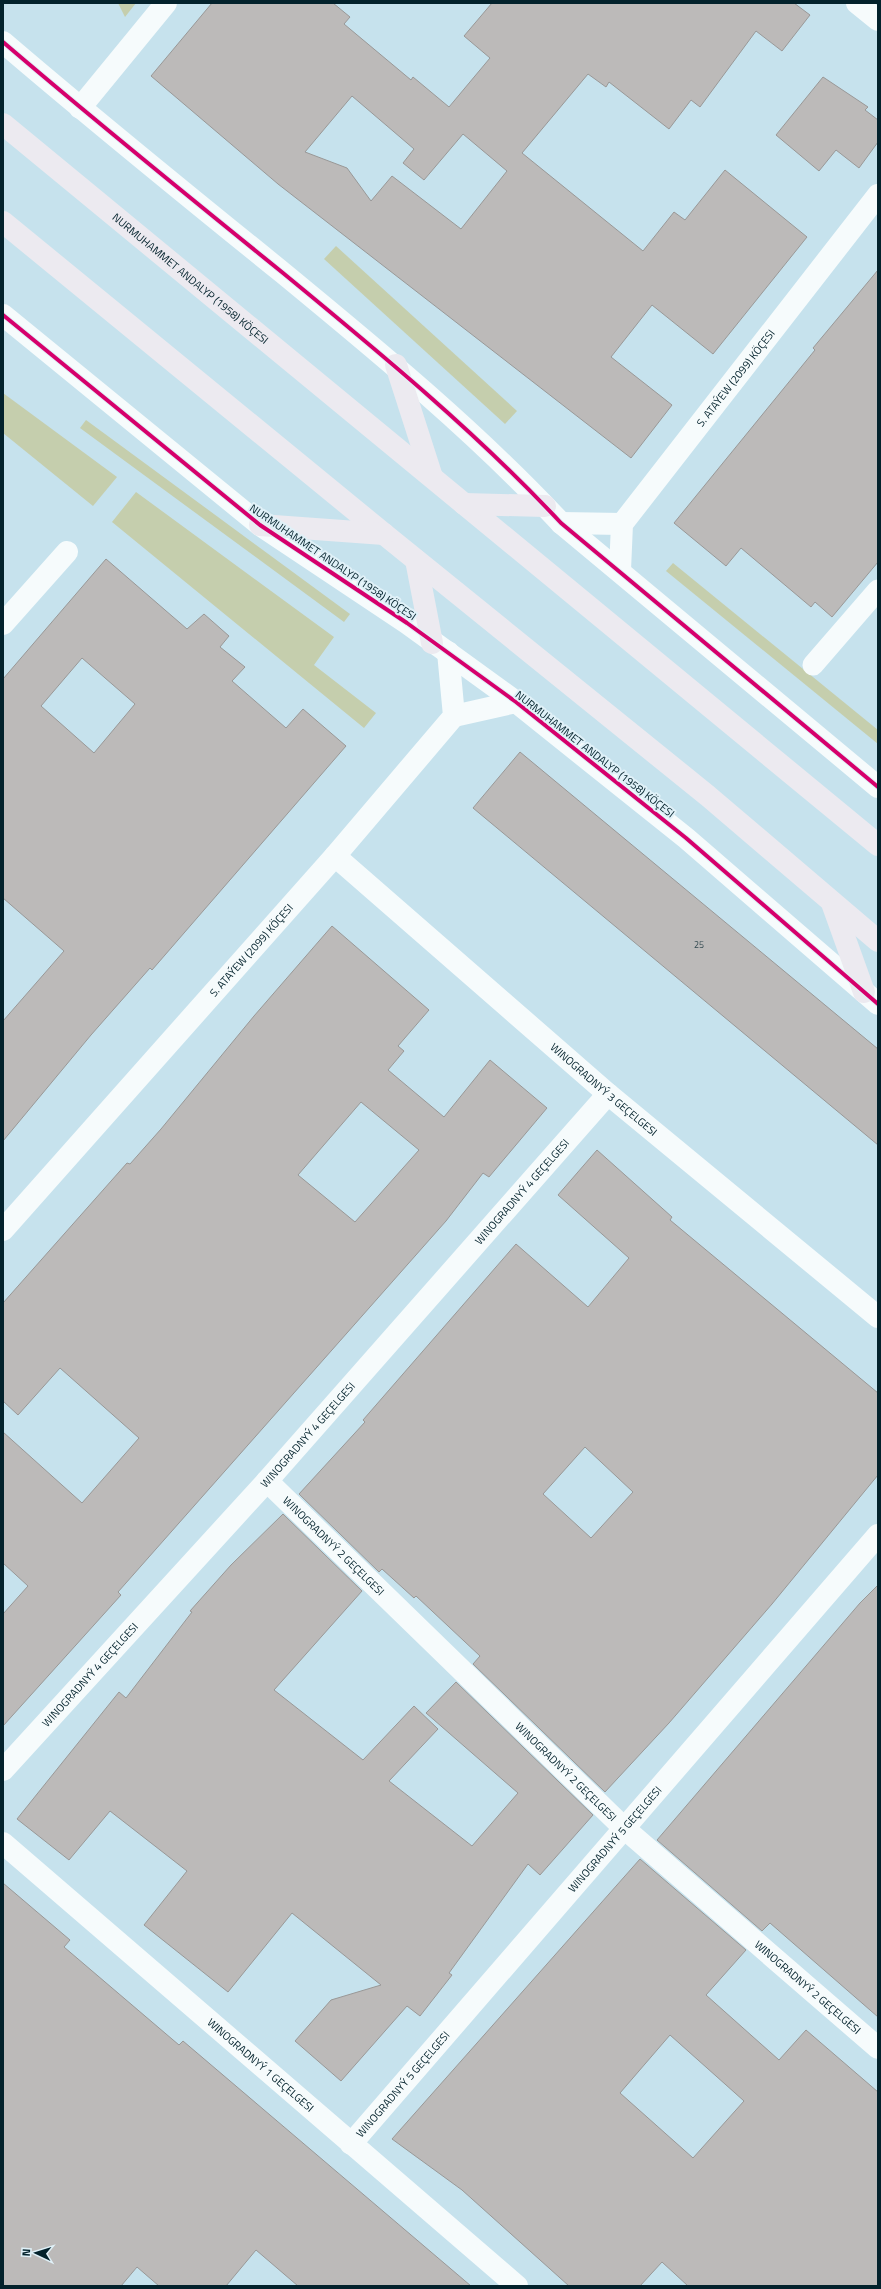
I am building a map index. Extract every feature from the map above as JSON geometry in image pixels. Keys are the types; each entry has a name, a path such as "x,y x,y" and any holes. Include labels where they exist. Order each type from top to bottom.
{"main road":[{"name":"NURMUHAMMET ANDALYP (1958) KÖÇESI","path":"3,124 878,845"},
{"path":"3,222 384,534 708,796 878,941"},
{"path":"396,365 432,477"},
{"path":"464,504 545,506"},
{"path":"260,525 384,534"},
{"path":"416,560 440,648"},
{"path":"832,902 871,998"}],"street":[{"path":"80,108 166,3"},
{"path":"857,3 878,20"},
{"path":"3,42 80,108 396,365 524,484 561,523 620,570 878,787"},
{"name":"S. ATAÝEW (2099) KÖÇESI","path":"622,524 878,195"},
{"name":"NURMUHAMMET ANDALYP (1958) KÖÇESI","path":"3,315 260,525 407,623 516,702 686,838 871,998"},
{"path":"561,523 622,524 620,570"},
{"path":"3,624 68,552"},
{"path":"440,648 454,716"},
{"name":"NURMUHAMMET ANDALYP (1958) KÖÇESI","path":"454,716 516,702"},
{"name":"S. ATAÝEW (2099) KÖÇESI","path":"3,1230 335,856 454,716"},
{"name":"WINOGRADNYÝ 3 GEÇELGESI","path":"335,856 608,1094 878,1317"},
{"name":"WINOGRADNYÝ 4 GEÇELGESI","path":"3,1770 267,1481 608,1094"},
{"name":"WINOGRADNYÝ 2 GEÇELGESI","path":"267,1481 625,1829 878,2048"},
{"name":"WINOGRADNYÝ 5 GEÇELGESI","path":"351,2144 878,1535"},
{"name":"WINOGRADNYÝ 1 GEÇELGESI","path":"3,1843 351,2144 518,2286"}],"lane":[{"path":"813,665 878,590"}],"green space":[{"path":"118,3 136,3 125,17"},
{"path":"336,246 517,411 505,424 324,259"},
{"path":"3,393 117,477 93,506 3,433"},
{"path":"86,420 350,614 344,622 80,428"},
{"path":"136,492 334,637 314,665 376,713 364,728 112,522"},
{"path":"673,563 878,730 878,744 666,571"}],"building":[{"path":"212,3 333,3 350,17 344,24 411,80 413,77 449,107 490,58 464,36 492,3 794,3 810,15 782,51 756,31 700,107 691,100 669,129 609,82 606,87 588,74 522,153 643,251 674,212 685,220 725,170 807,237 713,354 652,305 611,357 672,405 631,458 278,184 151,76","holes":["352,96 414,149 403,163 424,180 463,134 507,171 461,229 392,176 371,201 347,168 305,152"]},
{"path":"823,77 868,107 865,110 878,120 878,142 859,168 836,150 819,171 776,135"},
{"path":"878,270 878,562 832,617 815,602 811,607 741,548 726,566 674,523 815,350 813,348"},
{"path":"106,559 187,629 204,614 229,636 220,647 245,667 232,681 286,728 303,709 346,746 152,970 150,968 91,1035 3,1141 3,1021 64,951 3,898 3,679","holes":["82,658 135,704 94,753 41,706"]},
{"path":"520,752 878,1049 878,1145 473,808"},
{"path":"332,926 429,1010 398,1046 404,1051 388,1070 444,1117 490,1060 547,1108 489,1177 483,1173 446,1221 118,1592 121,1595 3,1726 3,1614 28,1586 3,1563 3,1432 82,1503 139,1438 60,1368 18,1415 3,1401 3,1303 127,1163 130,1164 161,1129 254,1016","holes":["361,1102 419,1150 355,1222 298,1175"]},
{"path":"597,1150 672,1217 670,1220 878,1393 878,1475 772,1604 669,1723 605,1792 473,1664 480,1656 416,1596 414,1598 382,1569 379,1572 299,1494 365,1422 363,1420 516,1244 588,1307 629,1258 558,1195","holes":["585,1447 633,1492 591,1538 543,1494"]},
{"path":"283,1514 362,1591 274,1690 363,1760 414,1706 438,1729 389,1781 472,1846 518,1793 426,1713 456,1682 593,1815 540,1875 528,1864 449,1973 452,1975 420,2016 407,2006 341,2081 295,2041 331,2000 381,1985 292,1913 228,1992 144,1925 187,1871 110,1811 69,1860 17,1819 119,1692 126,1698 192,1612 190,1611 231,1565"},
{"path":"878,1585 878,2017 770,1923 762,1931 657,1840 860,1603"},
{"path":"640,1859 746,1950 706,1995 779,2060 806,2030 878,2092 878,2286 688,2286 662,2262 640,2286 569,2286 462,2190 392,2139","holes":["670,2035 744,2101 693,2158 620,2093"]},
{"path":"3,1883 70,1940 64,1947 179,2045 183,2041 471,2286 298,2286 256,2250 226,2286 159,2286 137,2267 121,2286 3,2286"}],"cycle path":[{"path":"3,42 107,130 391,363 461,425 529,489 561,523 878,787"},
{"path":"3,315 260,525 407,623 516,702 686,838 878,1004"}]}
